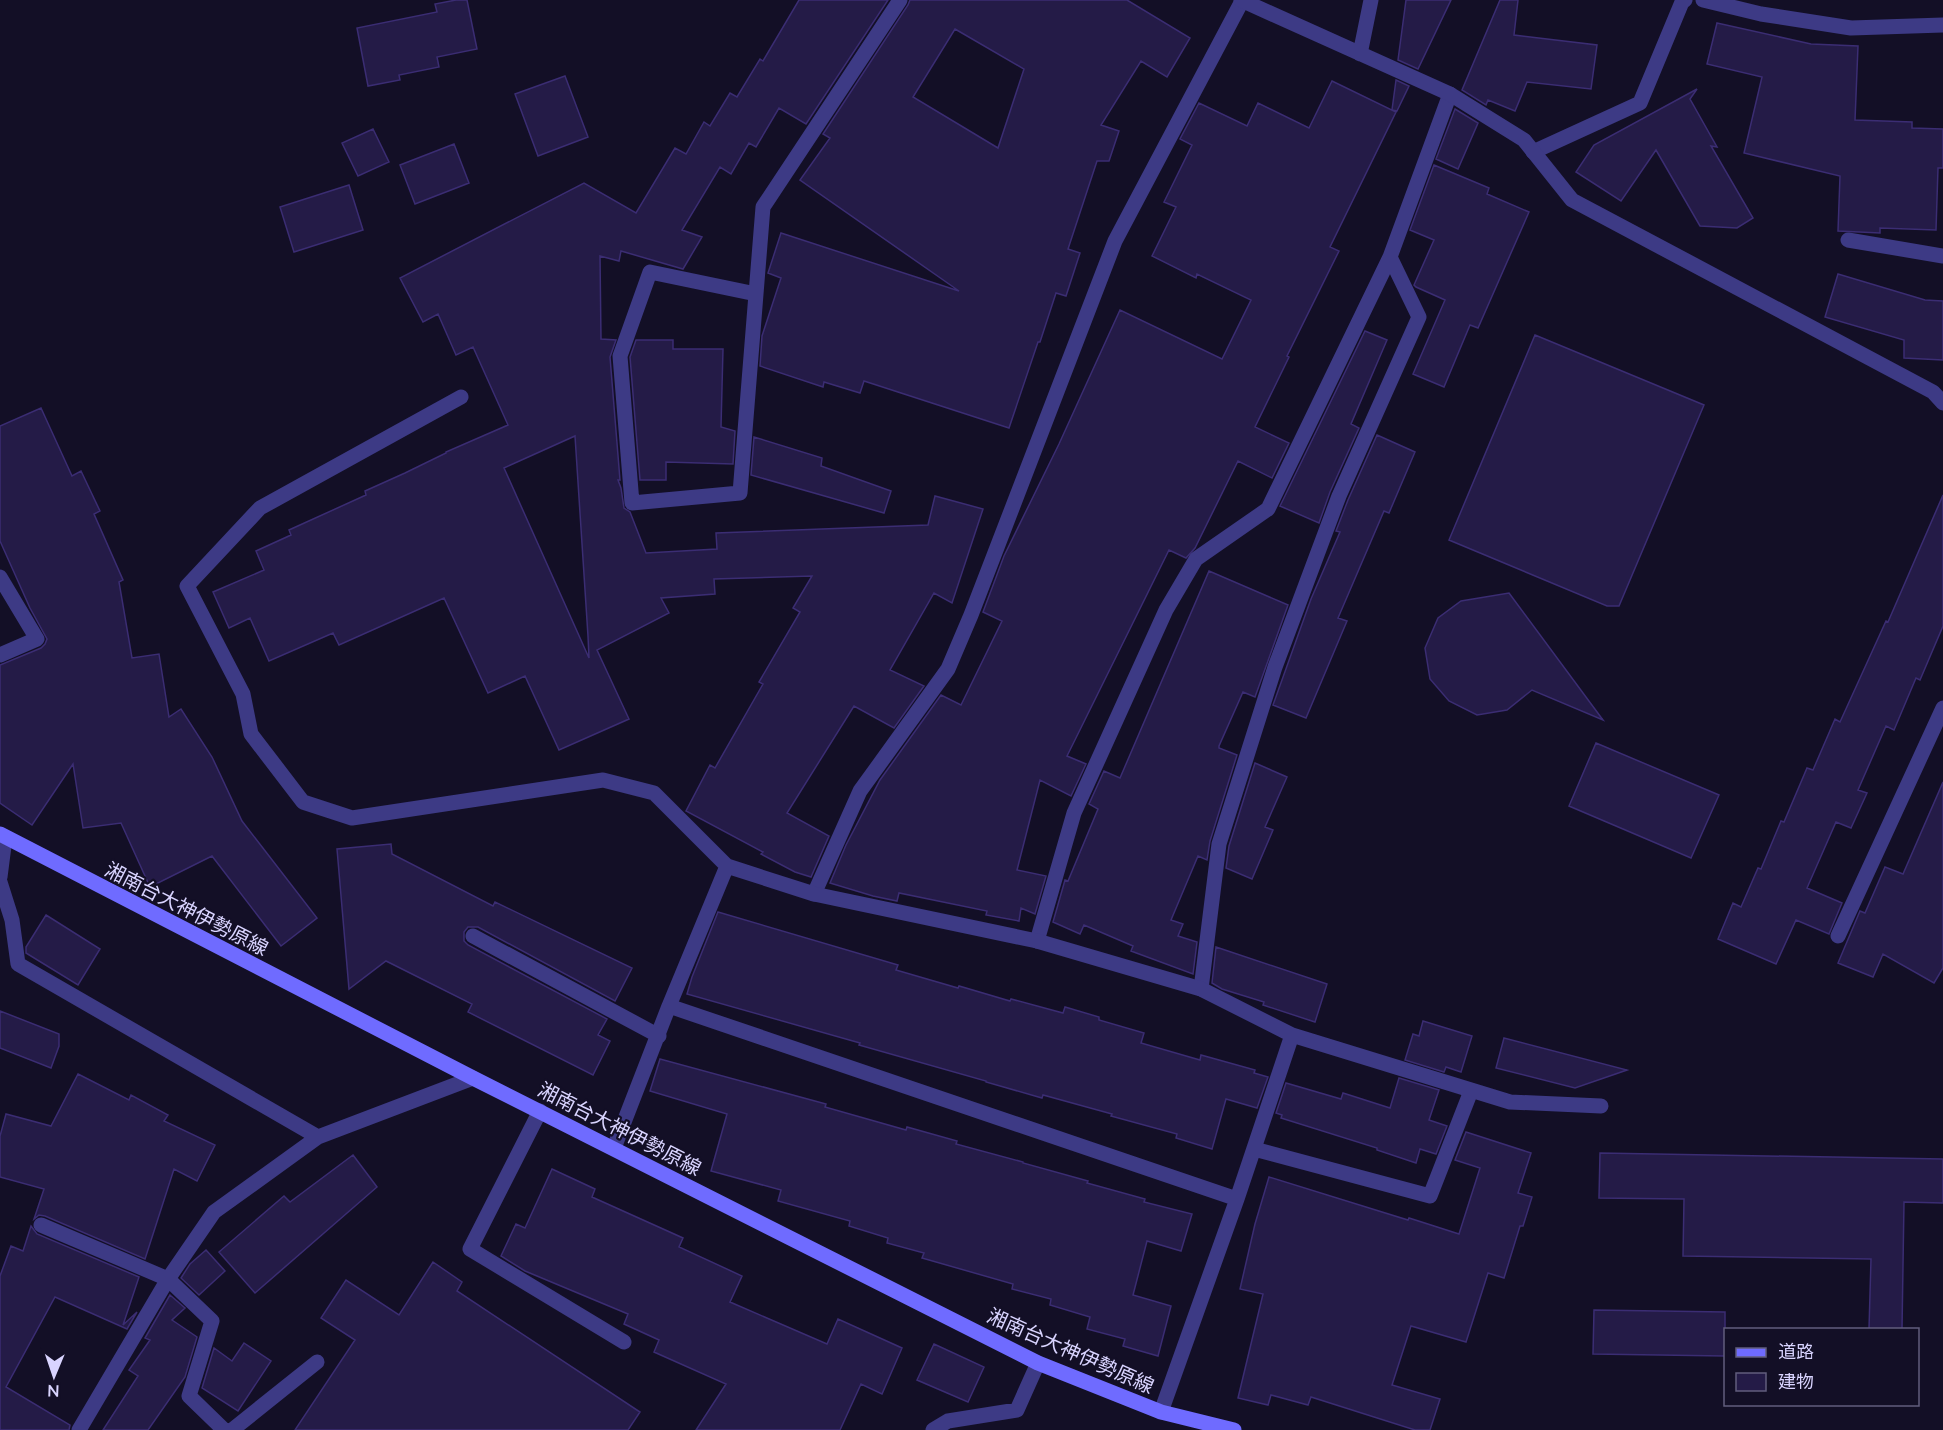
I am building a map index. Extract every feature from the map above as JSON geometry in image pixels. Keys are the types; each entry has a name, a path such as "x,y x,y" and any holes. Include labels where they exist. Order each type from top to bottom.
{"main road":[{"name":"湘南台大神伊勢原線","path":"3,836 472,1078 1038,1363 1161,1412 1234,1430"}],"street":[{"path":"756,294 650,272 620,356 632,504 740,493 763,207 900,0"},
{"path":"814,894 860,791 948,669 1115,241 1241,0 1450,94 1524,140 1572,200 1933,392 1943,403"},
{"path":"1360,54 1371,0"},
{"path":"1533,152 1640,102 1684,0"},
{"path":"1703,0 1761,14 1851,28 1943,25"},
{"path":"1037,941 1074,813 1166,610 1196,559 1268,508 1390,256 1450,94"},
{"path":"1848,240 1943,256"},
{"path":"1201,989 1219,844 1275,667 1340,496 1419,317 1390,256"},
{"path":"461,397 260,508 187,586 243,694 251,734 303,802 352,818 603,780 654,793 727,866 814,894 1037,941 1201,989 1292,1035 1510,1102 1601,1106"},
{"path":"0,577 37,639 0,655"},
{"path":"1838,936 1943,708"},
{"path":"0,877 3,836"},
{"path":"614,1148 727,866"},
{"path":"0,882 12,920 18,964 318,1137"},
{"path":"473,936 659,1036"},
{"path":"669,1006 1237,1199"},
{"path":"1161,1412 1237,1199 1292,1035"},
{"path":"79,1430 168,1279 214,1212 318,1137 472,1078"},
{"path":"1254,1149 1430,1196 1471,1091"},
{"path":"540,1111 470,1249 624,1342"},
{"path":"41,1225 168,1279 212,1321 189,1396 224,1430"},
{"path":"232,1430 317,1362"},
{"path":"933,1430 948,1421 1017,1410 1038,1363"}],"building":[{"path":"467,0 477,49 437,57 439,67 399,75 400,80 368,86 357,28 437,12 435,4"},
{"path":"799,0 888,0 806,124 779,108 756,147 749,143 731,174 720,167 682,230 702,237 683,269 621,251 619,261 600,256 601,339 616,340 610,357 620,480 618,480 624,508 630,512 646,553 717,549 716,533 928,525 935,496 983,509 952,603 934,593 890,670 924,686 894,728 854,706 787,813 829,836 811,877 795,872 761,854 763,852 686,811 710,765 715,768 763,684 759,682 800,612 793,608 812,576 714,579 715,594 661,598 669,613 597,650 629,719 559,750 525,676 488,693 444,598 339,645 333,633 269,661 250,618 229,628 213,592 264,570 256,551 291,535 289,530 366,495 365,491 446,452 508,425 473,347 456,355 438,314 423,322 400,278 584,183 636,213 675,148 686,154 704,122 710,126 730,93 737,97 760,59 763,61","holes":["575,436 589,658 504,468"]},
{"path":"910,0 1127,0 1190,38 1167,77 1141,61 1101,125 1119,131 1109,161 1097,161 1068,249 1080,253 1066,296 1056,293 1009,428 864,381 860,393 824,382 823,387 760,366 762,336 781,278 768,273 781,233 959,291 800,180 830,138 823,134","holes":["955,29 1024,69 998,148 913,97"]},
{"path":"1406,0 1451,0 1418,69 1398,60"},
{"path":"1500,0 1518,0 1514,35 1597,45 1591,89 1527,82 1515,111 1488,100 1486,105 1462,90"},
{"path":"1717,23 1811,44 1858,46 1855,120 1912,122 1912,128 1943,129 1943,168 1938,168 1936,230 1880,228 1880,233 1838,231 1840,176 1744,153 1762,77 1707,64"},
{"path":"565,76 588,137 538,156 515,94"},
{"path":"1396,80 1409,86 1397,111 1392,110"},
{"path":"1332,81 1396,112 1330,247 1339,251 1255,427 1289,443 1272,478 1238,461 1195,548 1186,558 1169,550 1067,756 1086,764 1071,796 1040,780 1017,870 1046,876 1035,914 1021,908 1019,921 986,915 987,911 899,893 897,901 830,883 846,845 880,780 941,695 961,705 1002,621 983,612 1004,556 1059,444 1120,310 1222,359 1251,300 1197,274 1196,278 1152,256 1176,207 1164,202 1192,145 1180,139 1199,103 1247,126 1258,103 1309,128"},
{"path":"1697,89 1690,99 1717,147 1711,146 1753,218 1737,228 1700,226 1656,150 1621,201 1576,172 1594,145"},
{"path":"1455,109 1478,123 1458,169 1436,159"},
{"path":"373,129 389,162 358,176 342,143"},
{"path":"454,144 469,183 415,204 400,165"},
{"path":"1434,165 1489,188 1487,194 1529,212 1478,328 1470,325 1444,387 1413,374 1445,300 1414,285 1434,240 1410,230"},
{"path":"349,185 363,230 294,252 280,207"},
{"path":"1838,274 1925,300 1943,301 1943,360 1904,358 1904,340 1825,317"},
{"path":"1365,331 1387,340 1351,424 1359,428 1330,492 1319,523 1280,506"},
{"path":"1535,335 1704,405 1619,606 1607,606 1449,540"},
{"path":"636,340 673,340 673,349 723,349 721,427 735,431 733,464 666,462 666,480 640,480 630,357"},
{"path":"41,408 72,476 81,471 100,511 94,514 123,580 119,582 132,658 159,654 169,717 181,709 212,757 242,821 317,918 281,946 212,856 150,887 121,823 83,828 73,764 32,825 0,803 0,665 41,648 47,639 30,608 0,541 0,426"},
{"path":"1377,435 1415,452 1389,513 1384,511 1338,618 1347,621 1306,718 1273,705 1311,599 1340,532 1336,531"},
{"path":"754,437 822,458 821,466 891,491 884,513 751,475"},
{"path":"1943,495 1943,626 1920,680 1916,678 1894,730 1886,726 1858,790 1867,793 1851,828 1836,822 1807,888 1842,903 1829,934 1796,920 1776,964 1718,939 1733,903 1741,907 1758,868 1761,869 1807,768 1813,770 1835,719 1840,722 1886,621 1888,622"},
{"path":"1209,571 1288,605 1255,697 1243,692 1219,746 1237,755 1210,841 1207,860 1198,856 1171,920 1183,924 1178,936 1197,942 1193,974 1131,951 1133,946 1084,925 1080,934 1053,922 1065,880 1068,881 1098,809 1089,804 1104,771 1120,778"},
{"path":"1509,593 1603,720 1532,690 1507,710 1477,715 1449,701 1430,679 1425,648 1438,618 1461,601"},
{"path":"1596,743 1719,795 1691,858 1569,806"},
{"path":"1255,763 1287,777 1265,827 1273,830 1252,879 1226,868 1229,846"},
{"path":"1943,782 1943,968 1934,983 1883,954 1873,977 1838,963 1860,911 1865,913 1885,867 1903,874"},
{"path":"391,844 392,854 493,906 495,902 632,968 615,1001 478,927 468,927 464,932 464,941 468,945 607,1019 598,1035 610,1041 593,1075 468,1012 472,1004 386,961 349,989 337,849"},
{"path":"718,912 898,965 896,970 958,988 959,986 1063,1013 1065,1007 1099,1017 1099,1020 1144,1033 1141,1043 1200,1060 1201,1055 1255,1070 1254,1073 1268,1077 1257,1108 1226,1099 1212,1149 1176,1138 1177,1134 1111,1116 1112,1114 1043,1095 1042,1098 687,994"},
{"path":"46,915 100,949 78,985 26,953 26,947"},
{"path":"1216,947 1327,984 1315,1022 1263,1005 1264,1002 1222,989 1212,983"},
{"path":"0,1011 59,1034 59,1046 51,1068 0,1048"},
{"path":"1423,1021 1472,1036 1461,1072 1446,1067 1444,1072 1405,1060 1413,1034 1419,1036"},
{"path":"1504,1038 1627,1070 1575,1088 1496,1068"},
{"path":"660,1059 826,1104 825,1107 906,1130 907,1127 957,1141 956,1144 1088,1181 1087,1183 1145,1199 1144,1202 1192,1214 1181,1251 1147,1241 1133,1295 1171,1306 1158,1356 1123,1346 1125,1339 1087,1329 1090,1317 1050,1305 1051,1299 1012,1289 1013,1284 922,1258 924,1253 887,1243 888,1238 849,1226 850,1221 778,1201 781,1190 711,1171 727,1114 650,1091"},
{"path":"78,1074 129,1100 131,1095 168,1115 164,1121 215,1145 197,1181 174,1169 145,1259 45,1216 39,1215 34,1219 44,1189 0,1177 0,1136 6,1114 51,1126"},
{"path":"1399,1078 1439,1090 1429,1120 1447,1126 1436,1154 1420,1149 1416,1163 1377,1150 1377,1148 1281,1118 1282,1115 1276,1113 1286,1083 1341,1099 1343,1093 1390,1108"},
{"path":"1466,1132 1531,1153 1518,1193 1532,1197 1523,1226 1520,1226 1504,1278 1488,1273 1466,1342 1411,1326 1392,1385 1440,1399 1430,1430 1415,1430 1311,1397 1308,1405 1271,1395 1268,1405 1238,1398 1263,1294 1240,1289 1269,1177 1459,1234 1480,1168 1455,1160"},
{"path":"1600,1153 1943,1159 1943,1203 1904,1202 1902,1328 1869,1328 1871,1259 1683,1256 1684,1199 1599,1198"},
{"path":"353,1155 377,1187 255,1293 219,1252 284,1196 290,1202"},
{"path":"552,1169 595,1189 592,1197 683,1238 679,1247 742,1276 730,1302 827,1344 838,1319 902,1348 882,1394 861,1384 840,1430 696,1430 726,1384 654,1352 659,1340 624,1324 628,1314 525,1271 501,1256 516,1224 525,1228"},
{"path":"31,1226 37,1234 139,1277 123,1325 137,1312 127,1329 55,1297 6,1387 70,1425 69,1430 0,1430 0,1276 11,1246 23,1251"},
{"path":"206,1250 225,1271 199,1295 181,1278 190,1264"},
{"path":"433,1262 462,1282 457,1291 640,1412 628,1430 295,1430 355,1340 321,1318 346,1280 399,1315"},
{"path":"170,1295 185,1308 172,1320 197,1337 185,1377 148,1430 103,1430 138,1376 129,1370 150,1340 145,1338"},
{"path":"1594,1310 1725,1312 1724,1356 1593,1354"},
{"path":"244,1343 271,1361 238,1411 202,1388 214,1348 232,1361"},
{"path":"934,1344 984,1367 968,1402 917,1380"}]}
